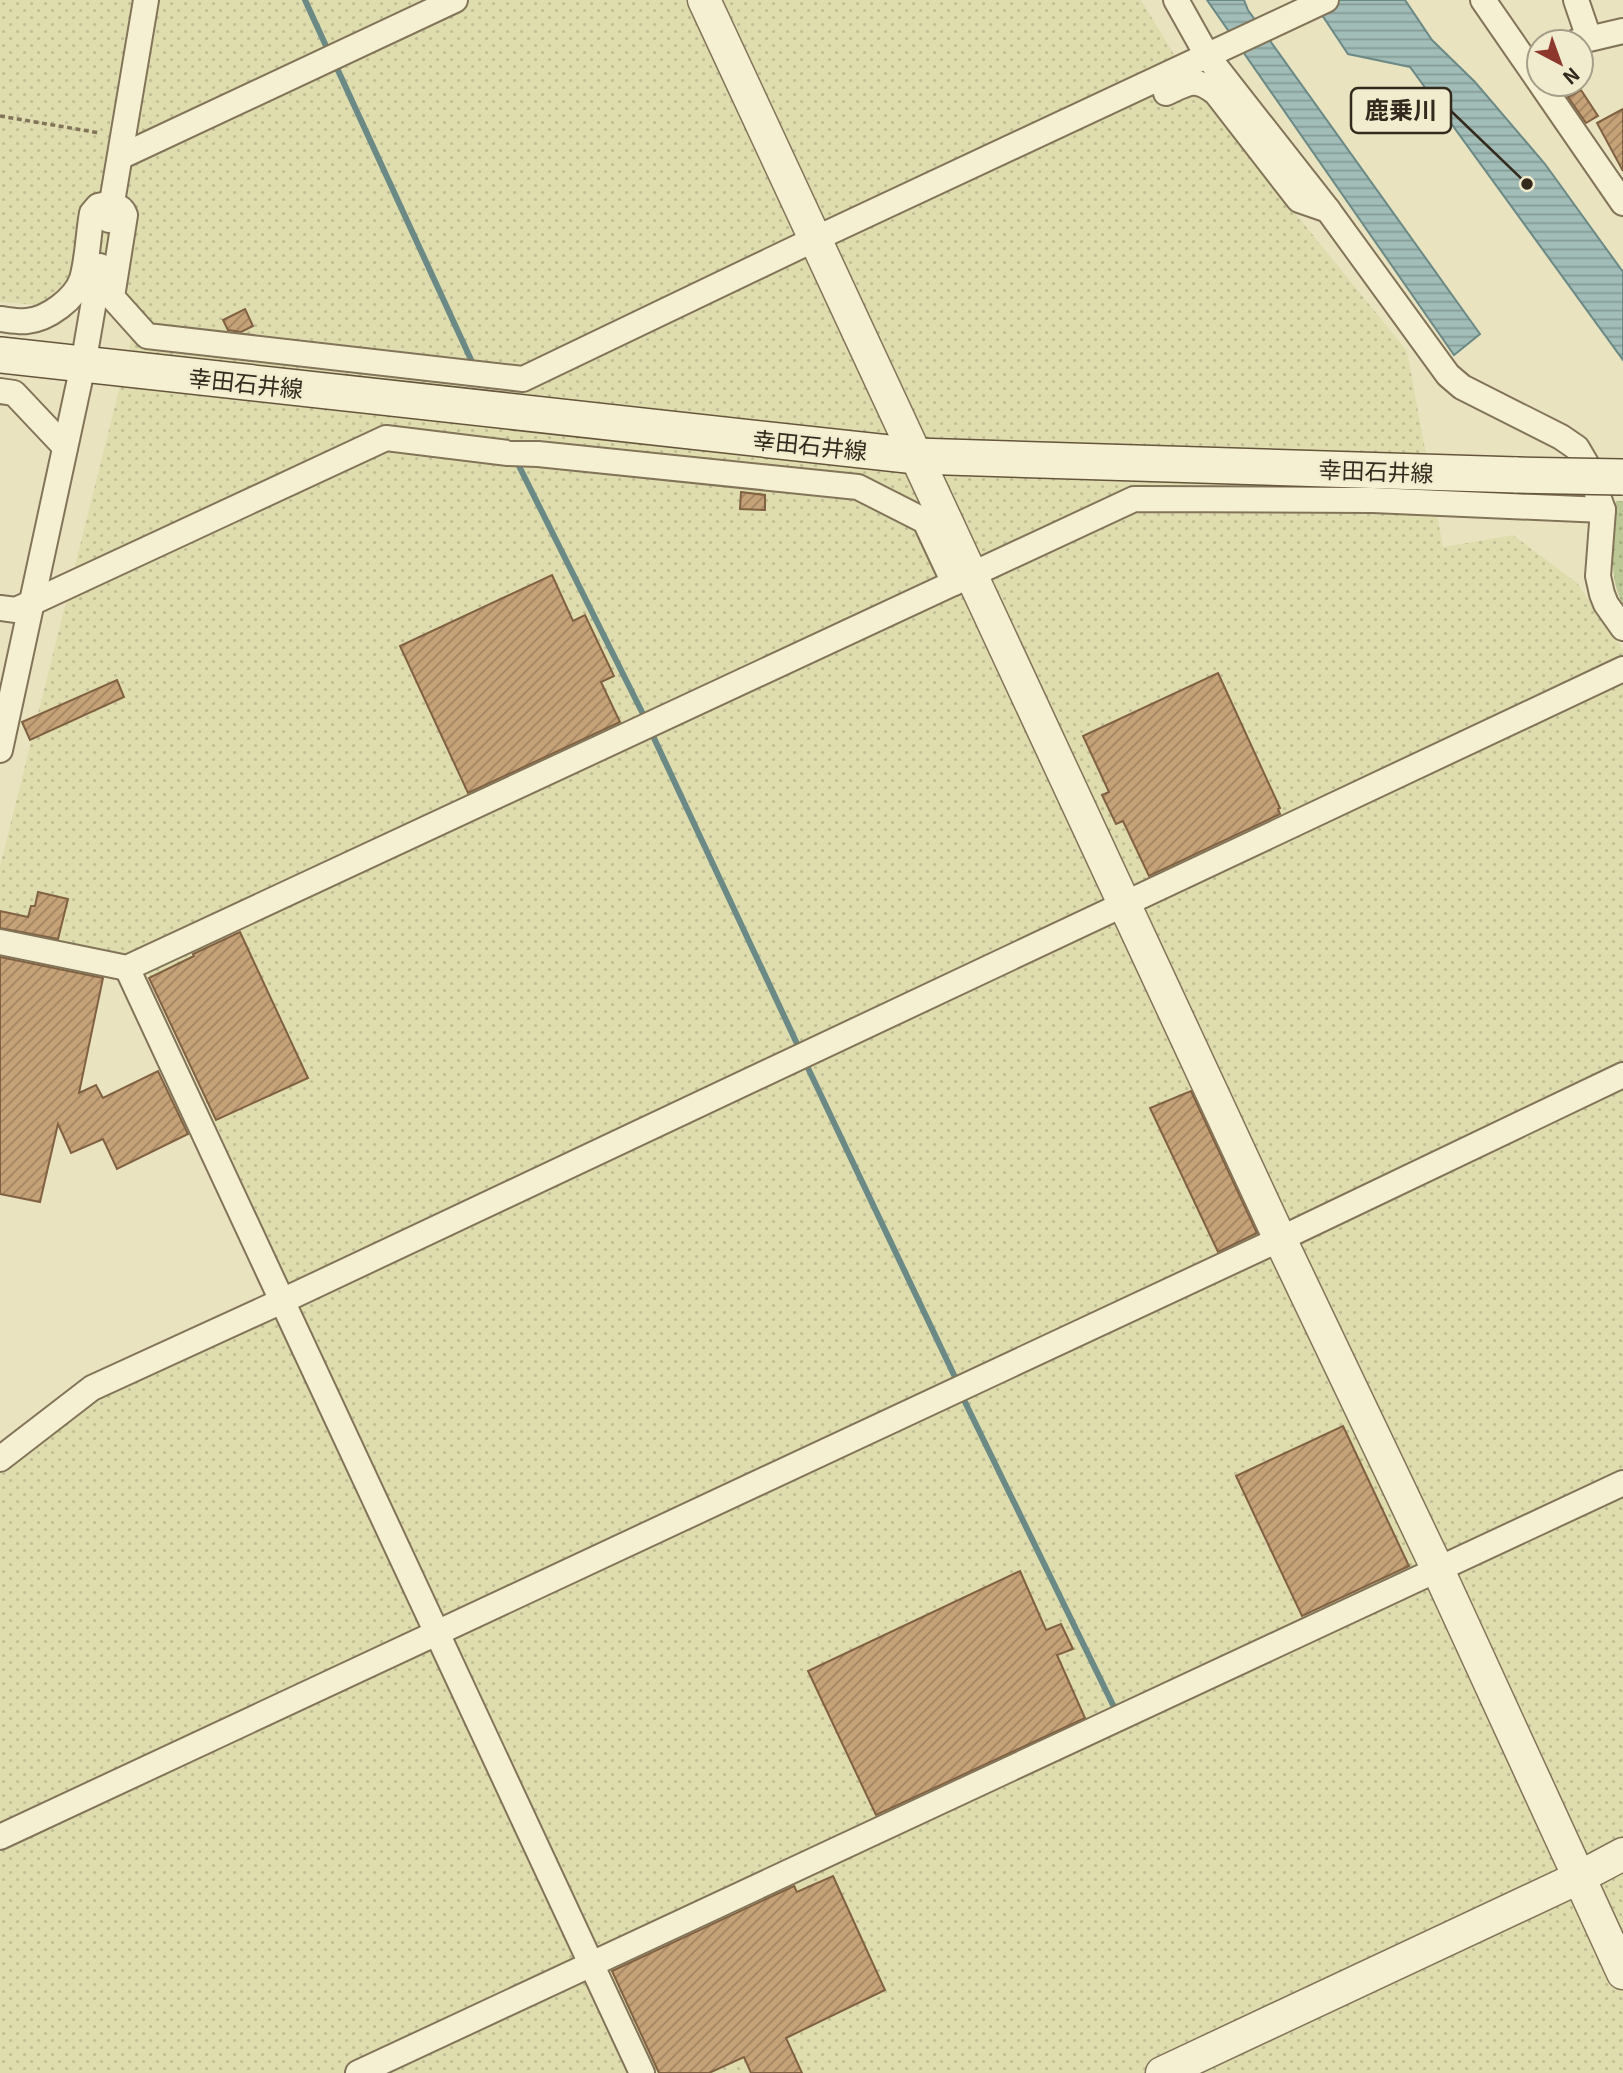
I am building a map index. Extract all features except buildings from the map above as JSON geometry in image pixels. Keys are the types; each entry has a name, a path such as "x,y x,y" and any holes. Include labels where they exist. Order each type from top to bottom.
{"main road":[{"name":"幸田石井線","path":"0,355 916,456 1623,477"}],"street":[{"path":"0,750 83,365 146,0"},
{"path":"121,147 455,0"},
{"path":"704,0 916,456 963,579 1125,905 1280,1240 1438,1570 1623,1973"},
{"path":"1021,145 1022,132 1031,122 1176,56 1181,48 1182,38 1160,0"},
{"path":"1176,0 1208,57 1328,210 1448,375 1462,387 1561,437 1577,448 1587,465 1603,510 1598,576 1606,604 1623,628"},
{"path":"0,319 35,319 54,310 71,296 81,280 92,214 98,206 111,205 121,209 125,215 112,297 147,336 523,379 1326,0"},
{"path":"1483,0 1525,56"},
{"path":"1576,0 1581,28"},
{"path":"1595,38 1623,32"},
{"path":"1021,145 1029,152 1041,153 1189,83 1197,82 1216,93 1299,200 1328,210"},
{"path":"1554,98 1623,203"},
{"path":"0,391 14,393 65,447"},
{"path":"0,608 16,610 386,438 508,453 858,487 925,521 963,579"},
{"path":"0,942 127,968 1134,499 1373,500 1603,510"},
{"path":"0,1459 92,1388 1623,669"},
{"path":"127,968 642,2073"},
{"path":"0,1837 1280,1240 1623,1075"},
{"path":"358,2073 1623,1483"},
{"path":"1162,2073 1578,1878 1623,1854"}],"path":[{"path":"0,116 121,147"}],"shaded area":[{"path":"0,0 1141,0 1196,91 1407,351 1443,547 1513,535 1577,583 1623,650 1623,2073 0,2073 0,1471 97,1397 296,1303 142,959 0,930 0,866 138,313 0,302"}],"green space":[{"path":"1616,501 1623,501 1623,604 1613,567"}],"water":[{"path":"1207,0 1244,0 1248,10 1480,334 1454,355"},
{"path":"1312,0 1405,0 1432,40 1475,82 1545,164 1623,272 1623,360 1410,67 1348,54"}],"waterway":[{"path":"305,0 326,46"},
{"path":"336,66 473,364"},
{"path":"516,460 642,712"},
{"path":"653,736 799,1048"},
{"path":"807,1066 954,1375"},
{"path":"965,1402 1114,1707"}],"place":[{"name":"鹿乗川","path":"1527,184"}]}
